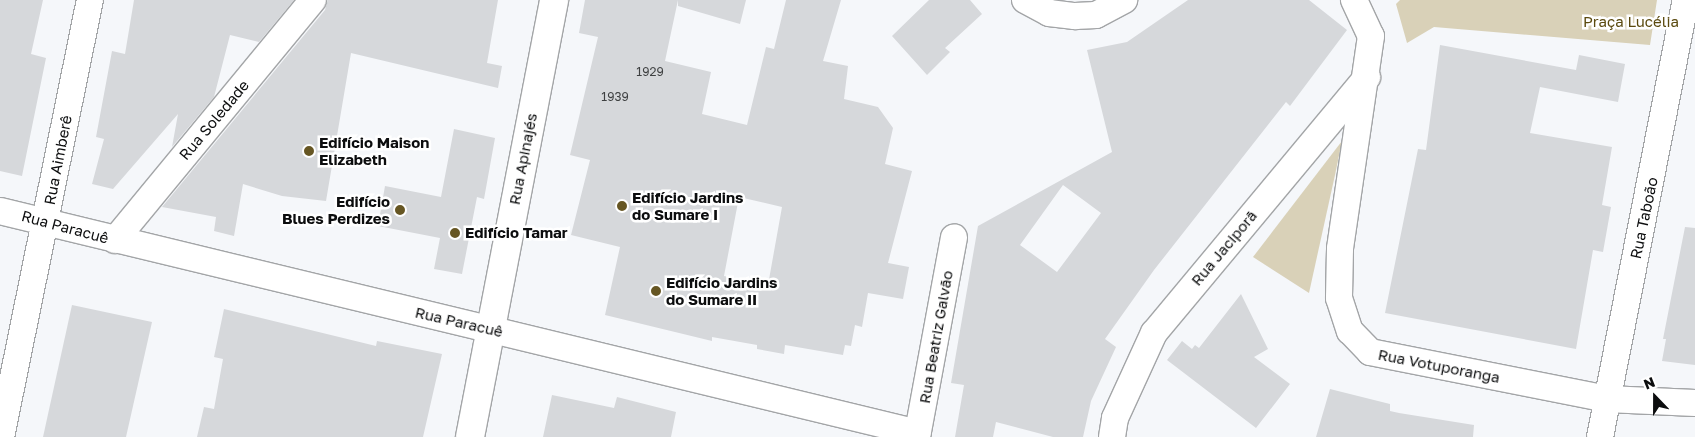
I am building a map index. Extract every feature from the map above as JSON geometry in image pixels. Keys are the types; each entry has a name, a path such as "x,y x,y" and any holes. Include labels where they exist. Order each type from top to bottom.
{"street":[{"name":"Rua Aimberê","path":"1,437 90,0"},
{"name":"Rua Soledade","path":"116,240 313,0"},
{"name":"Rua Apinajés","path":"470,437 554,0"},
{"path":"1025,0 1049,13 1075,16 1096,15 1124,0"},
{"name":"Rua Votuporanga","path":"1354,0 1371,36 1367,77 1340,249 1339,298 1350,331 1370,352 1607,399 1695,403"},
{"name":"Rua Taboão","path":"1600,437 1687,1"},
{"name":"Rua Jaciporã","path":"1112,437 1115,418 1154,333 1367,77"},
{"name":"Rua Paracuê","path":"0,211 490,329 918,435"},
{"name":"Rua Beatriz Galvão","path":"918,435 954,237"}],"green space":[{"name":"Praça Lucélia","path":"1400,0 1657,0 1650,45 1434,27 1407,43 1396,4"},
{"path":"1342,141 1335,175 1309,293 1253,257"}],"building":[{"path":"0,0 43,0 31,54 46,58 22,176 0,171"},
{"path":"134,0 294,0 259,42 230,35 214,97 172,147 178,114 113,189 92,184 104,139 96,137 112,51 125,54"},
{"path":"328,0 498,0 487,63 502,66 498,88 351,53 326,201 282,196 243,184 234,236 214,231 216,217 162,207 325,10"},
{"path":"585,0 678,0 665,61 711,72 702,114 747,125 766,47 774,49 786,0 841,0 823,61 848,66 844,99 878,107 893,128 885,164 912,171 888,263 909,267 903,299 868,293 862,327 855,325 851,346 845,345 843,355 785,345 784,354 757,349 757,345 712,337 712,341 605,315 620,247 571,235 590,160 570,155 598,37 579,33","holes":["739,197 782,207 768,285 724,276"]},
{"path":"678,0 746,0 740,24 678,6"},
{"path":"929,0 970,0 982,14 945,48 950,52 927,75 892,36"},
{"path":"1188,0 1309,0 1347,30 1290,106 1286,102 1154,270 1105,339 1116,347 1091,401 1083,437 1053,437 996,422 993,437 955,437 964,385 951,383 978,226 1112,152 1087,50 1127,42","holes":["1063,185 1101,213 1057,272 1020,245"]},
{"path":"1440,45 1576,70 1579,55 1625,64 1618,102 1540,87 1530,133 1612,147 1602,205 1611,207 1603,252 1593,250 1576,349 1385,313 1418,149 1426,150"},
{"path":"454,129 495,138 484,199 477,197 462,274 434,269 440,238 378,226 385,186 441,197"},
{"path":"1685,227 1695,228 1695,365 1662,361 1666,339 1663,339"},
{"path":"1241,294 1268,349 1254,357 1290,384 1256,428 1167,360 1182,341 1192,349 1195,345 1199,348"},
{"path":"72,305 152,322 126,437 43,437"},
{"path":"224,309 376,346 377,341 442,354 423,437 197,437 204,407 214,409 223,359 214,357"},
{"path":"1330,389 1390,404 1390,411 1474,425 1473,437 1316,437"},
{"path":"552,395 614,408 617,397 676,412 671,437 543,437"}],"place":[{"name":"Edifício Maison Elizabeth","path":"309,151"},
{"name":"Edifício Jardins do Sumare I","path":"622,206"},
{"name":"Edifício Blues Perdizes","path":"400,210"},
{"name":"Edifício Tamar","path":"455,233"},
{"name":"Edifício Jardins do Sumare II","path":"656,291"}]}
